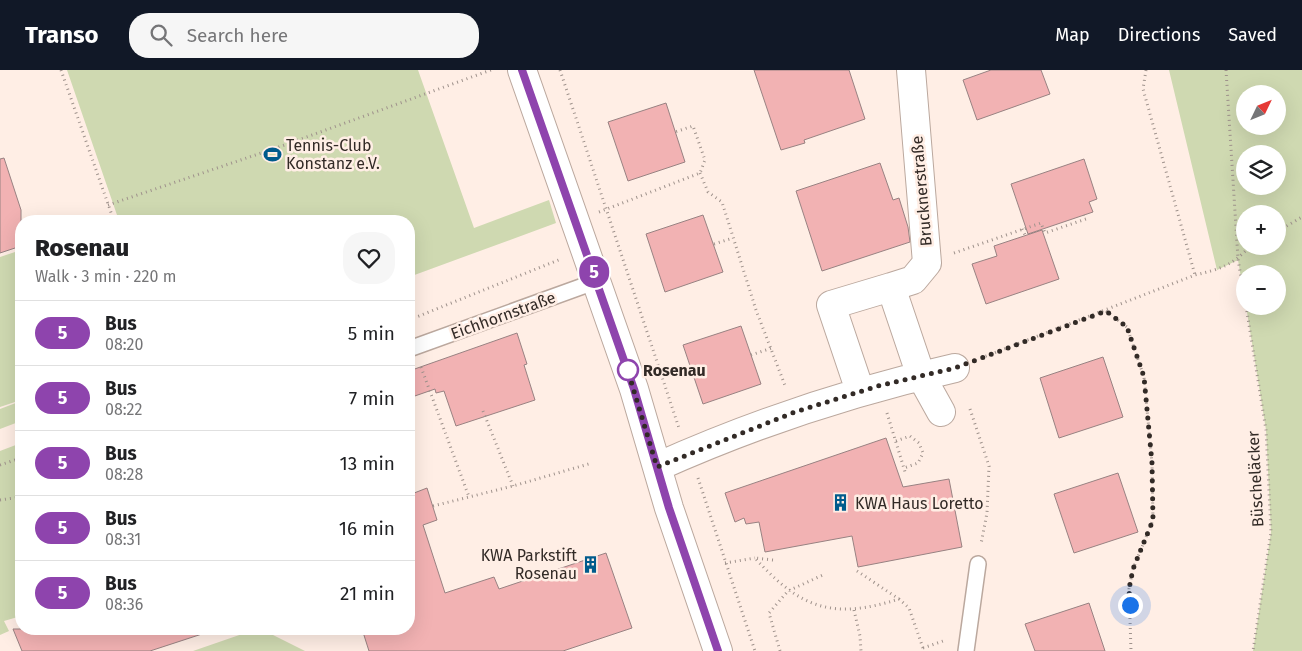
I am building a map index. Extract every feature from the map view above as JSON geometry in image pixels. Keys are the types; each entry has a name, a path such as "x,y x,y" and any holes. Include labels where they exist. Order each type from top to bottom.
{"street":[{"path":"522,70 634,389 657,467 718,651"},
{"name":"Brucknerstraße","path":"869,389 831,305 913,280 927,263 911,70"},
{"path":"890,287 921,376 942,412"},
{"path":"657,467 688,453 795,412 869,389 955,368"}],"lane":[{"name":"Eichhornstraße","path":"415,355 597,281"},
{"path":"966,651 978,564"}],"path":[{"path":"61,70 112,215"},
{"path":"108,205 278,147 491,70"},
{"path":"560,70 688,453"},
{"path":"1146,70 1143,89 1195,276"},
{"path":"1226,70 1239,265"},
{"path":"675,132 693,126 705,160 700,173 708,192 722,202 756,310 795,412"},
{"path":"576,223 700,173"},
{"path":"927,263 1041,223 1045,233 1086,219 1084,215"},
{"path":"1286,226 1302,217"},
{"path":"1022,229 1025,236"},
{"path":"714,244 733,238"},
{"path":"955,368 1195,276 1216,270 1238,259 1242,255"},
{"path":"415,318 565,258"},
{"path":"1106,311 1127,327 1144,377 1152,463 1153,520 1133,569 1129,589 1131,651"},
{"name":"Büscheläcker","path":"1247,315 1266,430 1271,532 1254,651"},
{"path":"751,355 772,348"},
{"path":"415,358 469,497"},
{"path":"869,389 896,441 906,475"},
{"path":"969,406 989,466 987,513 978,564"},
{"path":"483,411 513,486"},
{"path":"896,441 910,436 919,443 923,453 918,463 904,468"},
{"path":"0,465 15,460"},
{"path":"433,506 513,486 592,463"},
{"path":"702,495 755,651"},
{"path":"0,500 15,497"},
{"path":"725,563 755,558 773,560"},
{"path":"755,558 788,591 813,603 844,610 854,610 873,607 899,599"},
{"path":"857,571 899,599 909,608 924,651"},
{"path":"780,651 770,613 788,591 824,574"},
{"path":"854,610 860,636 861,651"}],"green space":[{"name":"Tennis-Club Konstanz e.V.","path":"67,70 418,70 474,228 549,200 556,223 415,275 415,215 117,215"},
{"path":"1169,70 1302,70 1302,651 1253,651 1271,532 1266,430 1247,315 1286,315 1286,265 1239,265 1238,260 1217,270"},
{"path":"15,252 15,402 0,407 0,257"},
{"path":"15,403 15,423 0,429 0,409"},
{"path":"15,445 15,618 4,621 9,631 0,635 0,451"},
{"path":"240,635 273,635 305,651 193,651"}],"building":[{"path":"754,70 849,70 865,119 804,140 805,143 781,150"},
{"path":"991,70 1041,70 1050,94 977,120 963,80"},
{"path":"666,103 685,162 628,181 608,122"},
{"path":"4,158 21,215 15,215 15,248 0,253 0,159"},
{"path":"1084,159 1097,199 1089,202 1093,212 1028,234 1011,184"},
{"path":"880,163 893,200 899,198 908,227 910,242 822,271 796,191"},
{"path":"703,215 723,272 665,292 646,234"},
{"path":"1042,230 1059,279 986,304 972,264 997,256 994,246"},
{"path":"741,326 761,384 703,404 683,345"},
{"path":"517,333 527,364 524,365 535,400 456,426 444,391 436,393 435,389 415,396 415,369"},
{"path":"1103,357 1123,417 1059,438 1040,378"},
{"name":"KWA Haus Loretto","path":"886,438 903,487 949,479 962,547 858,567 852,536 765,552 759,522 746,524 744,518 735,522 725,493"},
{"path":"1118,473 1138,532 1074,553 1054,494"},
{"name":"KWA Parkstift Rosenau","path":"427,488 437,520 423,525 445,593 494,577 499,589 606,553 632,628 563,651 369,651 364,635 415,635 415,493"},
{"path":"1089,603 1105,651 1035,651 1025,624"},
{"path":"15,635 199,635 150,651 22,651"}],"bus line":[{"name":"5","path":"522,70 634,389 669,508 718,651"}],"place":[{"name":"Tennis-Club Konstanz e.V.","path":"272,154"},
{"name":"Rosenau","path":"628,370"},
{"name":"KWA Haus Loretto","path":"841,503"},
{"name":"KWA Parkstift Rosenau","path":"591,564"}],"route":[{"path":"628,370 627,368 657,467 688,453 795,412 878,386 955,368 1106,311 1127,327 1139,360 1144,377 1152,463 1153,520 1133,569 1129,589 1130,605"}]}
